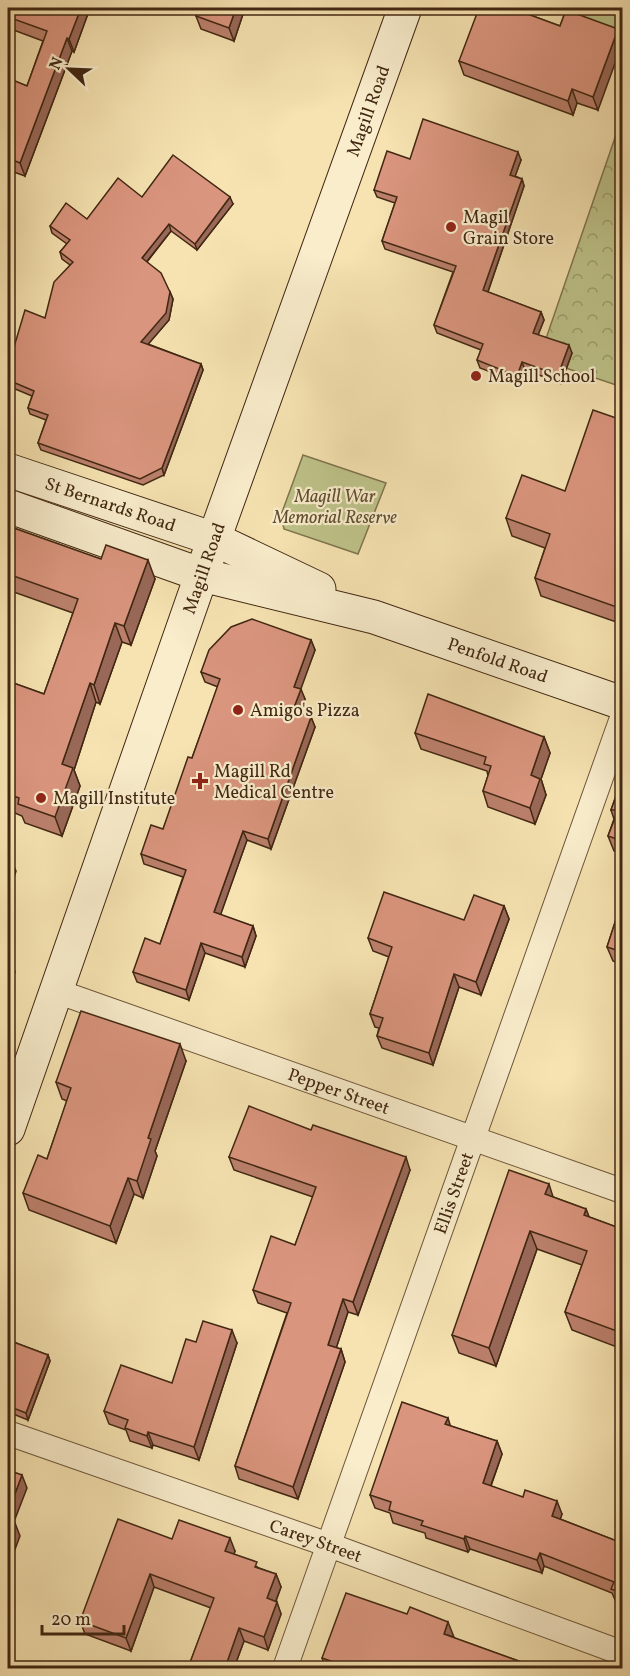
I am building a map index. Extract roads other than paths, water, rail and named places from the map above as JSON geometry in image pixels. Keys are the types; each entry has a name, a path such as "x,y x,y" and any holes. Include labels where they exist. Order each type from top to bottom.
{"main road":[{"name":"Magill Road","path":"8,1129 214,538 405,8"},
{"name":"St Bernards Road","path":"8,470 214,538"},
{"name":"St Bernards Road","path":"8,506 202,575"},
{"name":"Penfold Road","path":"214,538 374,617"},
{"name":"Penfold Road","path":"202,575 374,617 622,703"}],"street":[{"name":"Ellis Street","path":"285,1668 475,1138 622,718"},
{"name":"Pepper Street","path":"56,991 622,1191"},
{"name":"Carey Street","path":"8,1433 329,1545 622,1653"}],"place":[{"name":"Magil Grain Store","path":"451,227"},
{"name":"Magill School","path":"476,376"},
{"name":"Amigo's Pizza","path":"238,710"},
{"name":"Magill Rd Medical Centre","path":"200,781"},
{"name":"Magill Institute","path":"41,798"}],"park label":[{"name":"Magill War Memorial Reserve","path":"335,506"}]}
